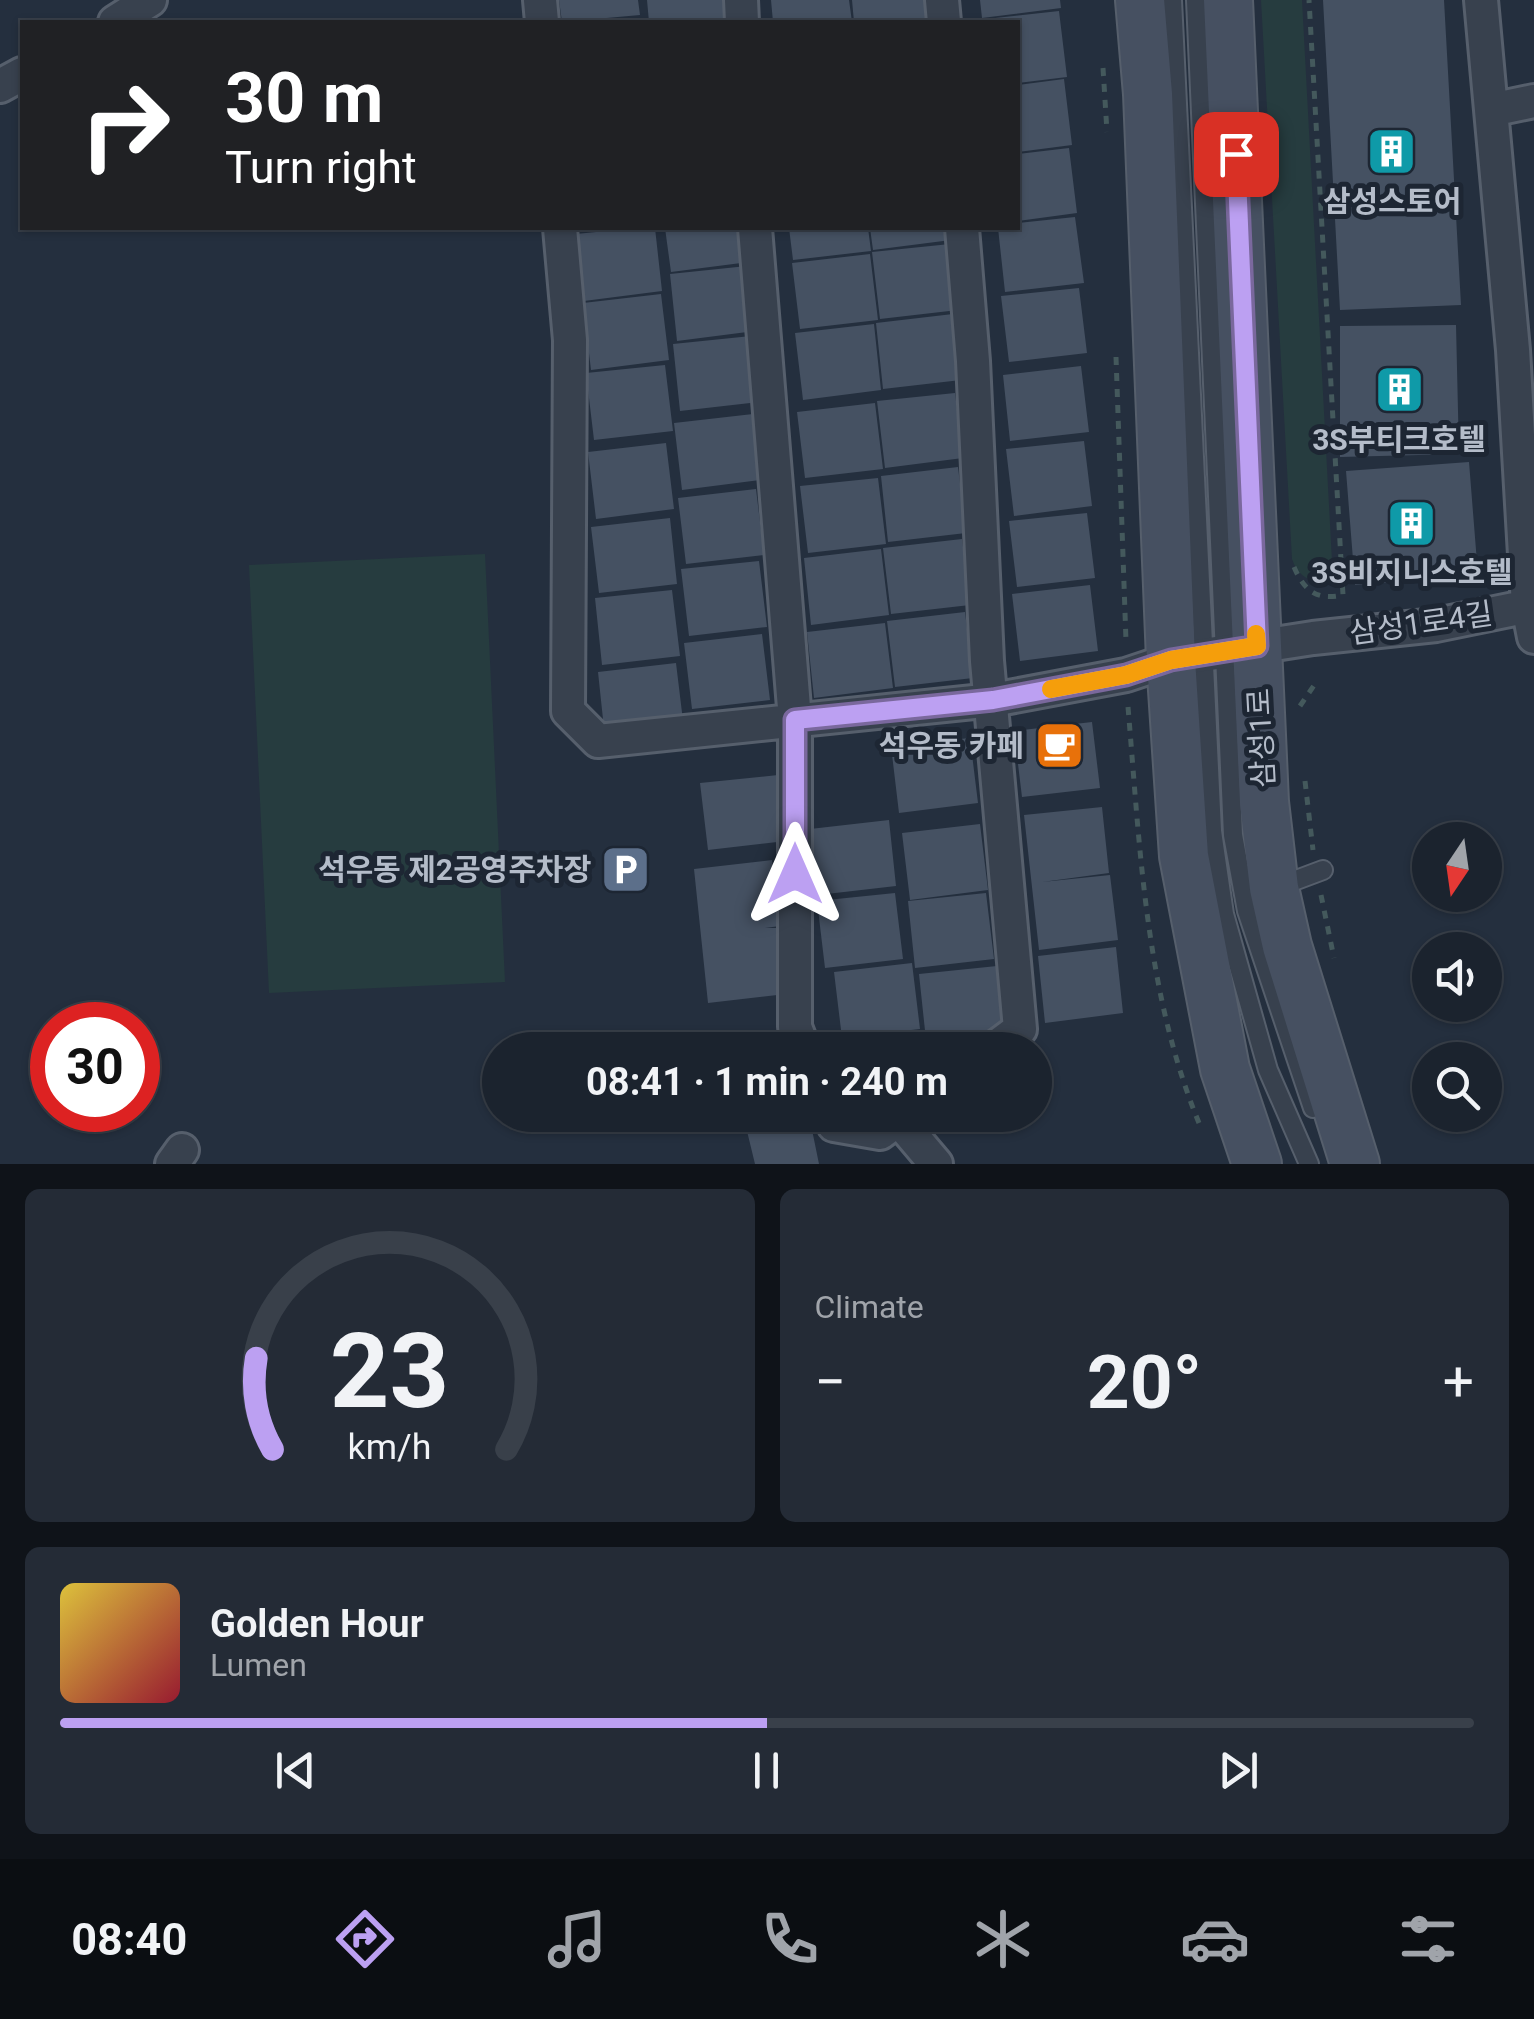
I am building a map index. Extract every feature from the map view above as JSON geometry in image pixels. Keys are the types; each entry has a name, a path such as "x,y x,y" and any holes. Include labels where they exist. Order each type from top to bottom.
{"street":[{"path":"119,20 150,0"},
{"name":"삼성1로","path":"1140,0 1151,165 1214,653 1264,802 1304,877 1287,946 1338,1148"},
{"name":"삼성1로","path":"1228,0 1214,653 1184,856 1225,1069 1256,1164"},
{"name":"삼성1로4길","path":"560,230 570,340 568,711 598,741 993,700 1126,675 1214,653 1313,638 1532,616 1513,350 1481,0"},
{"path":"1491,110 1534,101"},
{"path":"754,230 795,720 797,1032"},
{"path":"962,230 988,661 1020,1029 1016,1032"},
{"path":"912,1132 936,1164"}],"lane":[{"path":"1172,0 1214,653 1233,835 1248,911 1338,1148"},
{"path":"1196,0 1214,653 1212,831 1224,914 1268,1070 1309,1164"}],"path":[{"path":"1292,559 1302,584 1312,594 1333,598 1343,595 1309,0"},
{"path":"1298,710 1315,684"},
{"path":"1303,766 1304,877 1336,965"}],"green space":[{"path":"1261,0 1302,0 1333,580 1326,581 1313,581 1303,575 1292,559"},
{"path":"485,554 505,982 269,993 249,565"}],"building":[{"path":"559,0 638,0 640,15 562,20"},
{"path":"647,0 726,0 728,20 649,20"},
{"path":"771,0 849,0 852,20 773,20"},
{"path":"852,0 931,0 934,20 854,20"},
{"path":"980,0 1060,0 1061,8 982,18"},
{"name":"삼성스토어","path":"1323,0 1444,0 1461,305 1340,310"},
{"path":"1059,11 1067,77 1020,83 1020,20 977,20"},
{"path":"1064,79 1072,145 1020,152 1020,85"},
{"path":"1069,148 1077,213 1020,221 1020,154"},
{"path":"1075,217 1084,283 1005,292 998,230 1020,230 1020,223"},
{"path":"655,230 662,291 584,301 576,234"},
{"path":"665,230 745,230 749,262 671,272"},
{"path":"789,230 868,230 871,251 793,260"},
{"path":"870,230 950,230 951,240 873,250"},
{"path":"950,244 958,310 880,319 872,252"},
{"path":"870,254 878,320 800,329 792,263"},
{"path":"747,266 755,331 677,341 670,274"},
{"path":"1079,288 1087,353 1009,362 1001,296"},
{"path":"661,294 669,360 591,370 583,303"},
{"path":"953,314 961,380 883,389 876,323"},
{"path":"874,324 881,390 803,400 795,333"},
{"name":"3S부티크호텔","path":"1456,325 1459,454 1340,457 1340,326"},
{"path":"751,336 759,402 680,411 673,344"},
{"path":"665,365 673,431 594,440 586,373"},
{"path":"1081,366 1089,432 1010,441 1003,375"},
{"path":"955,393 963,458 885,468 877,401"},
{"path":"875,403 883,469 805,478 797,412"},
{"path":"753,414 760,480 682,490 674,423"},
{"path":"1084,441 1092,506 1014,516 1006,449"},
{"path":"666,443 674,509 596,519 588,452"},
{"name":"3S비지니스호텔","path":"1469,462 1478,575 1355,585 1346,471"},
{"path":"958,467 966,533 888,542 881,476"},
{"path":"878,478 886,544 808,553 800,486"},
{"path":"756,489 764,555 686,564 678,498"},
{"path":"1087,513 1095,578 1017,587 1009,521"},
{"path":"670,518 677,584 599,593 591,527"},
{"path":"962,539 970,605 891,614 883,548"},
{"path":"881,549 889,615 811,625 804,558"},
{"path":"759,561 767,627 689,636 681,569"},
{"path":"1090,585 1098,651 1020,661 1012,594"},
{"path":"672,590 680,656 602,665 595,598"},
{"path":"965,612 973,678 895,687 887,621"},
{"path":"885,623 893,688 814,698 807,632"},
{"path":"762,634 770,700 692,709 684,643"},
{"path":"676,663 684,729 605,738 598,672"},
{"path":"1092,722 1100,788 1022,797 1014,731"},
{"path":"970,738 978,803 899,813 891,746"},
{"path":"778,775 786,841 708,850 700,783"},
{"path":"1102,807 1109,873 1042,882 1110,875 1118,940 1039,950 1024,815"},
{"path":"889,820 896,886 818,895 810,829"},
{"path":"980,824 988,890 910,900 902,833"},
{"path":"772,860 780,926 765,928 778,928 786,994 708,1003 694,869"},
{"path":"895,893 903,959 825,968 817,901"},
{"path":"986,893 994,959 915,968 908,901"},
{"path":"1116,947 1123,1013 1045,1023 1038,956"},
{"path":"912,963 920,1029 841,1032 834,972"},
{"path":"997,966 1005,1031 925,1032 919,974"},
{"path":"747,1132 812,1132 819,1164 755,1164"}],"slow traffic":[{"path":"1051,689 1126,675 1171,660 1257,646 1256,634"}],"place":[{"name":"삼성스토어","path":"1392,152"},
{"name":"3S부티크호텔","path":"1399,390"},
{"name":"3S비지니스호텔","path":"1412,523"},
{"name":"석우동 카페","path":"1059,745"},
{"name":"석우동 제2공영주차장","path":"626,869"}],"route":[{"path":"795,874 795,720 993,700 1126,675 1171,660 1257,646 1236,154"}]}
